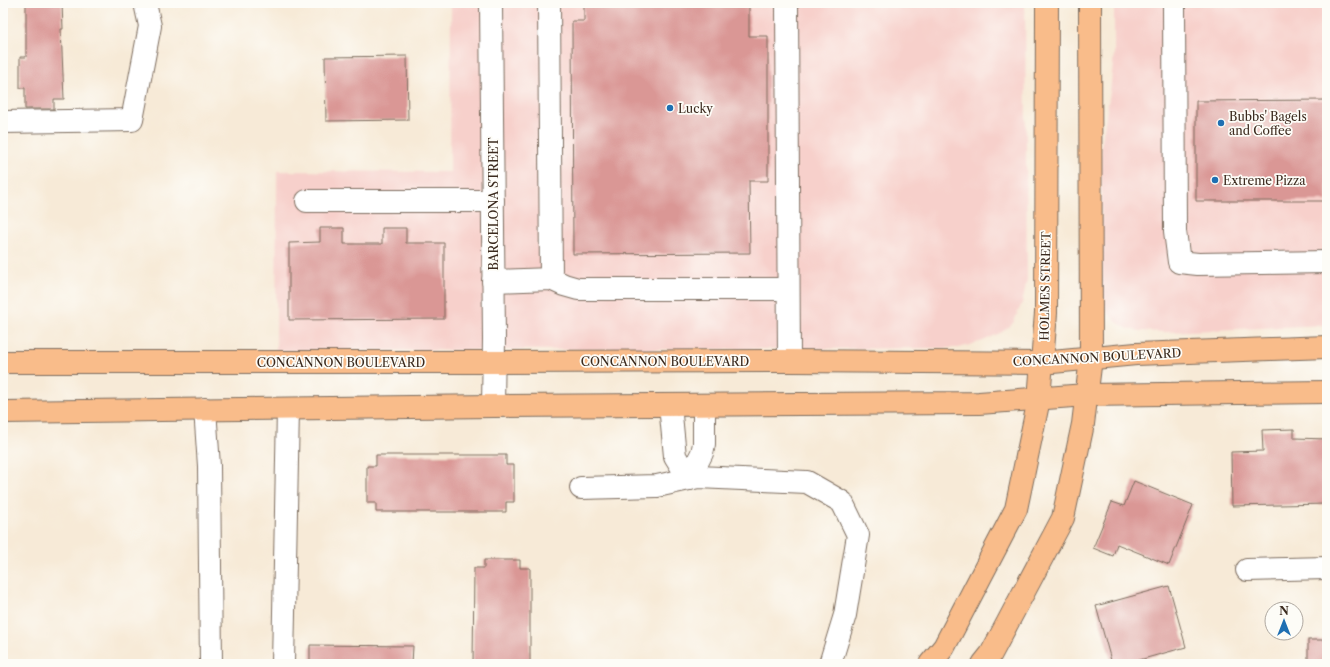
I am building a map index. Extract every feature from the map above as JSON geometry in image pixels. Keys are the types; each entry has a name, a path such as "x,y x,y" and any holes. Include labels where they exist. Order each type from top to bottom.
{"main road":[{"name":"HOLMES STREET","path":"930,664 944,647 1016,509 1039,399 1046,313 1047,3"},
{"path":"983,664 992,654 1063,518 1082,433 1091,358 1090,3"},
{"name":"CONCANNON BOULEVARD","path":"3,362 789,361 1042,363 1136,354 1327,347"},
{"path":"3,412 493,406 979,403 1086,395 1327,392"}],"street":[{"path":"3,122 132,120 150,26 145,3"},
{"name":"BARCELONA STREET","path":"491,3 494,362 493,406"},
{"path":"549,3 551,279"},
{"path":"787,3 789,361"},
{"path":"1174,3 1176,231 1179,262 1198,264 1327,262"},
{"path":"307,201 493,201"},
{"path":"493,281 551,279 578,289 788,289"},
{"path":"670,405 675,456 689,479"},
{"path":"689,479 702,453 704,444 704,405"},
{"path":"205,409 210,466 211,664"},
{"path":"283,664 288,409"},
{"path":"581,488 658,486 698,477 808,482 842,502 858,535 845,615 830,664"},
{"path":"1247,570 1327,568"}],"shaded area":[{"path":"451,3 1025,3 1027,279 1022,303 1013,323 1002,332 983,341 959,348 276,351 277,171 450,172"},
{"path":"1114,3 1327,3 1327,325 1167,332 1141,331 1128,329 1118,323 1107,312 1102,300 1101,147 1110,92 1114,54"}],"building":[{"path":"26,3 62,3 63,29 61,29 64,99 54,99 54,109 25,109 25,88 20,88 20,57 26,57"},
{"name":"Lucky","path":"584,3 749,3 749,36 768,36 768,181 749,181 750,253 573,254 572,21 584,21"},
{"path":"407,56 408,120 326,121 325,57"},
{"path":"1327,100 1327,201 1196,201 1196,101"},
{"path":"320,228 344,228 344,244 382,244 382,228 406,228 406,243 444,243 444,319 289,320 289,243 320,242"},
{"path":"1294,429 1294,438 1327,439 1327,504 1232,506 1231,452 1263,451 1262,430"},
{"path":"376,455 506,455 506,465 514,465 514,502 506,502 506,512 376,512 376,503 367,503 367,466 376,466"},
{"path":"1134,481 1193,505 1169,565 1117,544 1113,556 1093,548 1112,502 1124,506"},
{"path":"484,560 520,560 520,568 530,568 530,664 473,664 474,568 484,568"},
{"path":"1169,586 1186,647 1125,664 1112,664 1096,606"},
{"path":"1308,640 1327,640 1327,664 1308,664"},
{"path":"310,645 413,646 412,664 310,664"}],"place":[{"name":"Lucky","path":"670,108"},
{"name":"Bubbs' Bagels and Coffee","path":"1221,123"},
{"name":"Extreme Pizza","path":"1215,180"}]}
